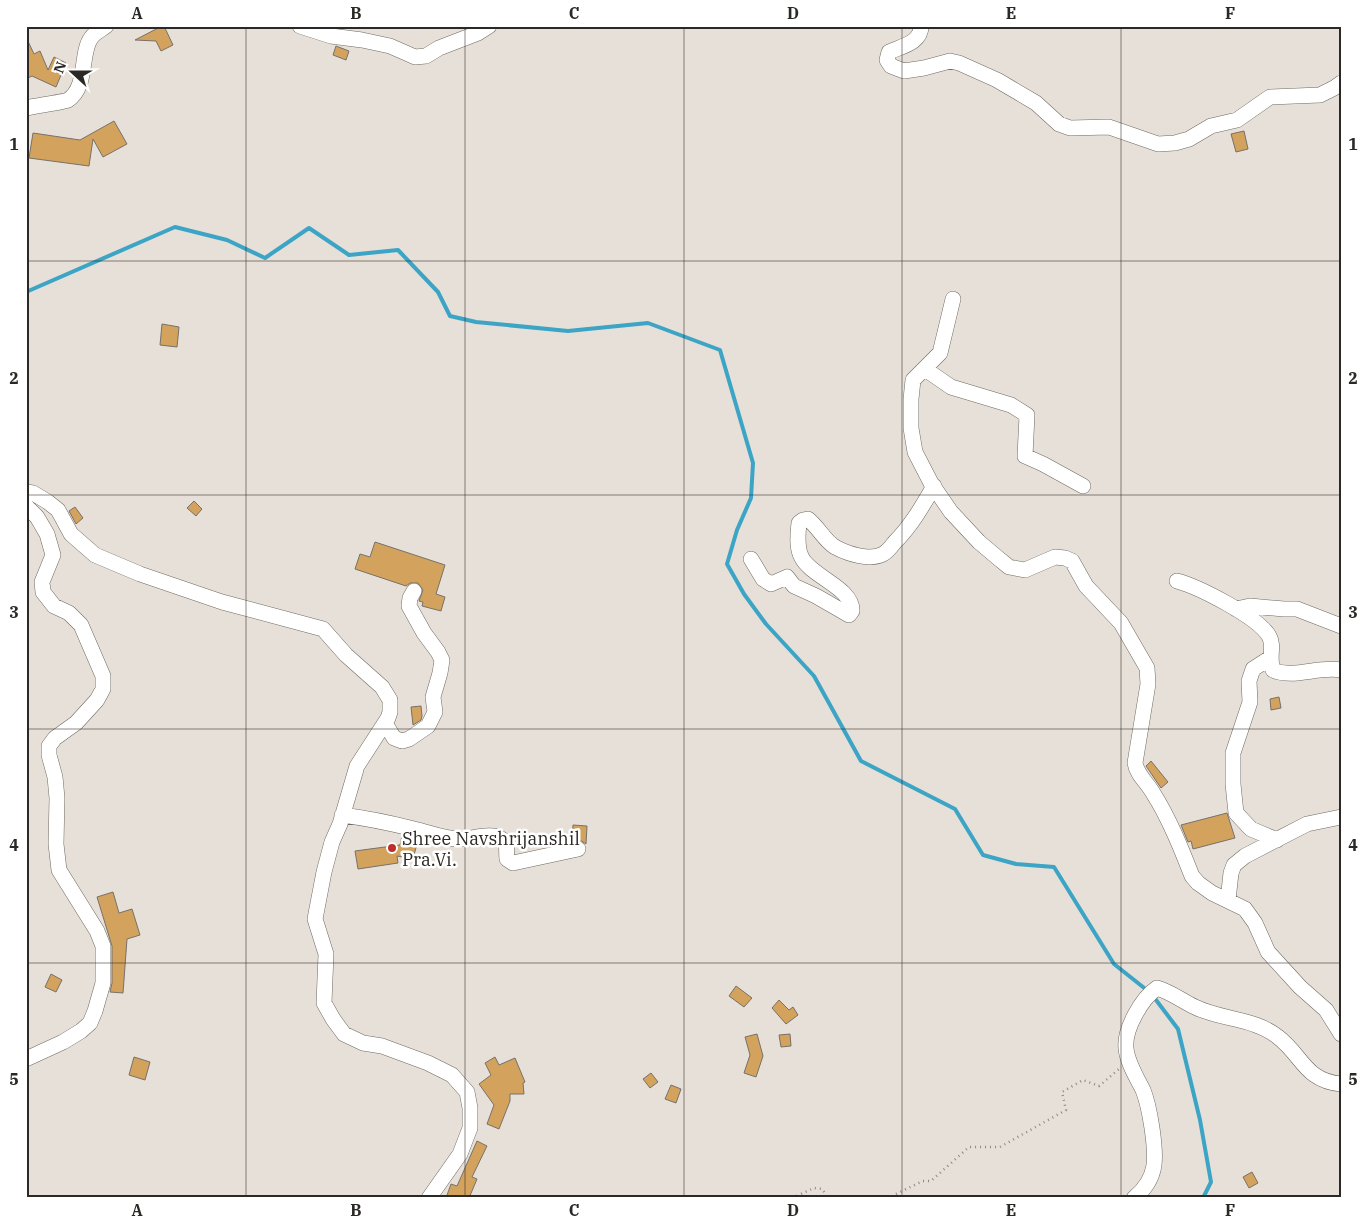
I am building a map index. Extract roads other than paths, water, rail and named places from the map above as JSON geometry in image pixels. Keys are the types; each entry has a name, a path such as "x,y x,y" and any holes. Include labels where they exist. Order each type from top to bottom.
{"street":[{"path":"26,108 69,99 76,91 83,73 90,39 96,32 106,26"},
{"path":"300,26 331,36 390,46 415,57 426,56 439,48 478,33 489,26"},
{"path":"921,26 919,37 889,52 887,60 890,66 904,71 950,61 959,63 997,80 1036,103 1060,124 1070,128 1108,127 1158,144 1175,143 1189,139 1211,126 1237,120 1270,97 1314,96 1324,94 1341,83"},
{"path":"953,299 940,353 913,380 911,428 915,452 951,512 979,542 1009,566 1025,570 1055,557 1065,558 1072,562 1086,586 1121,623 1146,668 1148,684 1135,762 1136,770 1153,791 1192,876 1212,893 1245,909 1255,923 1268,952 1300,987 1326,1010 1341,1034"},
{"path":"925,369 951,387 1011,404 1027,415 1025,456 1044,464 1083,486"},
{"path":"751,559 763,579 771,584 787,577 794,586 849,615 852,611 850,601 828,580 810,569 800,556 799,523 802,520 808,519 824,538 836,547 851,553 871,557 884,554 918,515 934,486"},
{"path":"26,492 33,493 58,510 71,534 94,555 140,574 222,602 323,629 346,655 382,687 390,700 390,712 385,723 357,766 332,842 315,919 326,954 324,1003 332,1019 344,1034 363,1043 382,1046 428,1063 452,1075 467,1092 470,1108 470,1128 460,1154 429,1198"},
{"path":"26,506 37,517 47,534 53,555 42,582 43,592 54,606 69,613 82,625 103,676 103,689 97,700 76,724 55,738 49,746 49,755 55,777 57,798 56,844 59,870 100,938 103,946 103,983 90,1023 63,1042 26,1059"},
{"path":"1177,581 1193,585 1261,625 1273,644 1270,658 1273,670 1286,673 1324,669 1341,670"},
{"path":"385,723 394,738 402,741 409,739 428,726 435,712 433,697 442,660 409,606 410,598 414,591"},
{"path":"1236,610 1250,606 1297,609 1341,626"},
{"path":"1270,658 1253,669 1249,681 1250,702 1233,753 1233,784 1236,813 1251,829 1277,840"},
{"path":"342,815 412,828 457,839 471,839 480,836 497,838 503,840 506,845 507,859 513,863 578,849"},
{"path":"1228,900 1231,873 1234,865 1245,856 1307,824 1341,817"},
{"path":"1134,1198 1143,1191 1150,1181 1155,1164 1154,1144 1148,1107 1126,1048 1130,1026 1138,1010 1150,992 1157,988 1181,998 1194,1007 1225,1018 1250,1023 1277,1035 1287,1044 1307,1070 1320,1078 1335,1084 1341,1084"}],"waterway":[{"path":"26,292 175,227 227,240 265,258 309,228 349,255 398,250 438,292 450,316 476,322 568,331 648,323 720,350 753,463 751,498 737,530 727,564 744,594 766,624 814,676 861,761 955,809 983,855 1016,864 1054,867 1114,964 1148,991"},
{"path":"1153,996 1178,1029 1200,1120 1211,1182 1203,1198"}],"place":[{"name":"Shree Navshrijanshil Pra.Vi.","path":"392,848"}]}
